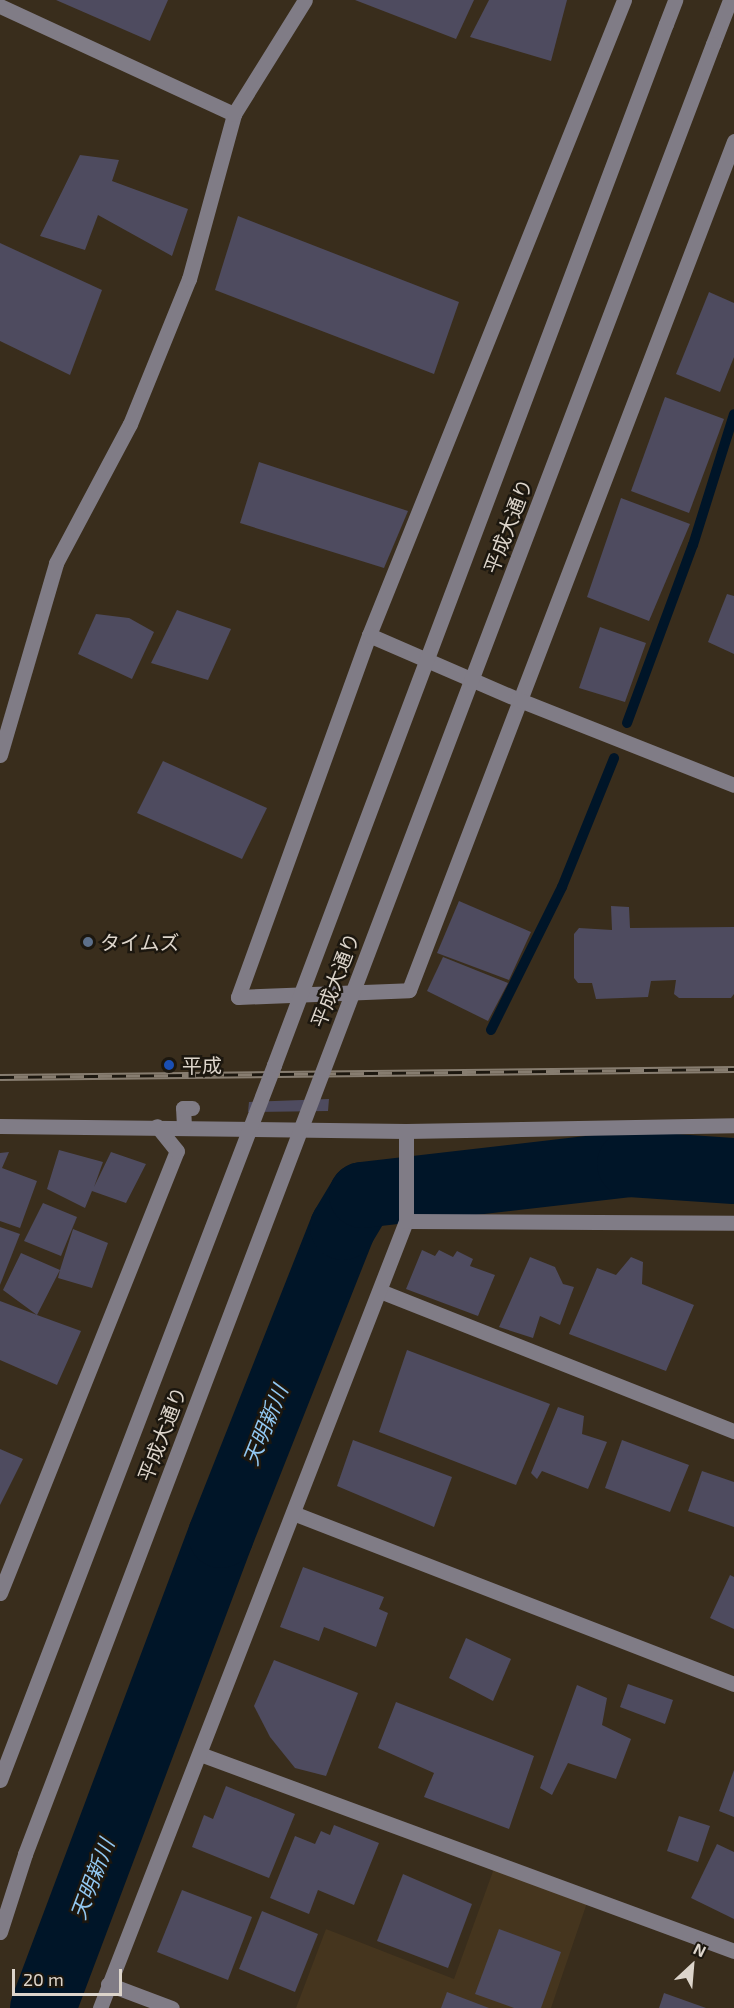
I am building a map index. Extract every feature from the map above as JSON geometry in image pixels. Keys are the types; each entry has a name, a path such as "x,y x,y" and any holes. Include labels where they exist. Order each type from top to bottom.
{"street":[{"path":"0,755 56,562 130,424 189,279 234,114 305,0"},
{"path":"624,0 369,635 238,997 409,990 518,699 734,141"},
{"name":"平成大通り","path":"0,1780 274,1065 675,0"},
{"name":"平成大通り","path":"0,1932 25,1854 730,0"},
{"path":"0,6 234,114"},
{"path":"369,635 518,699 734,785"},
{"path":"184,1126 183,1108 192,1108"},
{"path":"0,1126 184,1126 406,1131 734,1125"},
{"path":"0,1593 177,1151 157,1126"},
{"path":"100,2008 406,1221 406,1131"},
{"path":"406,1221 734,1223"},
{"path":"380,1291 734,1431"},
{"path":"293,1513 734,1684"},
{"path":"200,1754 734,1951"},
{"path":"108,1984 172,2008"}],"shaded area":[{"path":"496,1863 589,1897 551,2008 296,2008 326,1929 454,1979"}],"building":[{"path":"56,0 168,0 150,41"},
{"path":"355,0 474,0 456,39"},
{"path":"489,0 567,0 551,61 470,37"},
{"path":"80,155 119,160 112,181 188,209 172,256 98,215 85,250 40,236"},
{"path":"238,216 459,302 434,374 215,290"},
{"path":"0,243 102,290 70,375 0,341"},
{"path":"709,292 734,303 734,357 720,392 676,374"},
{"path":"665,397 724,419 689,513 631,491"},
{"path":"259,462 408,511 384,568 240,523"},
{"path":"621,498 690,524 649,621 587,597"},
{"path":"727,594 734,596 734,654 708,642"},
{"path":"177,610 231,629 208,680 151,663"},
{"path":"96,614 129,618 154,632 132,679 78,654"},
{"path":"600,627 646,643 625,702 579,688"},
{"path":"163,761 267,808 242,859 137,813"},
{"path":"459,901 531,932 509,980 437,953"},
{"path":"611,906 629,907 630,928 734,927 734,994 731,998 679,998 674,994 676,980 651,981 648,997 596,999 592,983 578,983 574,978 574,934 579,928 612,930"},
{"path":"443,957 508,983 488,1021 427,991"},
{"path":"329,1099 328,1111 248,1112 249,1102"},
{"path":"59,1150 103,1162 94,1187 111,1152 146,1164 126,1203 92,1191 85,1208 47,1189"},
{"path":"9,1152 2,1168 37,1181 20,1228 0,1221 0,1153"},
{"path":"43,1203 77,1217 61,1256 24,1241"},
{"path":"0,1227 20,1234 0,1285"},
{"path":"73,1229 108,1243 92,1288 58,1278"},
{"path":"422,1250 435,1256 439,1250 453,1257 457,1251 473,1259 470,1266 495,1275 478,1316 406,1289"},
{"path":"21,1253 60,1270 37,1315 3,1290"},
{"path":"530,1257 555,1267 563,1284 574,1287 560,1325 540,1316 533,1338 499,1327"},
{"path":"631,1257 643,1262 642,1284 694,1305 666,1371 569,1334 597,1268 616,1275"},
{"path":"0,1301 81,1331 57,1385 0,1360"},
{"path":"407,1350 550,1404 516,1485 379,1432"},
{"path":"558,1407 584,1416 582,1434 607,1442 588,1489 542,1471 537,1479 531,1473"},
{"path":"353,1440 452,1477 434,1527 337,1486"},
{"path":"622,1440 689,1465 670,1512 605,1488"},
{"path":"0,1449 23,1459 0,1505"},
{"path":"702,1471 734,1482 734,1527 688,1511"},
{"path":"303,1567 384,1597 379,1609 388,1613 376,1647 324,1627 319,1641 280,1627"},
{"path":"730,1575 734,1577 734,1629 710,1618"},
{"path":"466,1638 511,1659 493,1701 449,1678"},
{"path":"274,1660 358,1693 326,1776 295,1768 270,1737 254,1706"},
{"path":"628,1684 673,1700 665,1724 620,1707"},
{"path":"577,1685 607,1698 602,1725 631,1739 616,1779 568,1763 552,1795 540,1788"},
{"path":"396,1702 534,1756 509,1829 424,1797 434,1773 378,1748"},
{"path":"734,1770 734,1817 719,1811"},
{"path":"226,1786 295,1814 269,1878 192,1847 204,1815 213,1819"},
{"path":"679,1816 710,1826 698,1862 667,1851"},
{"path":"334,1825 379,1843 354,1905 318,1890 309,1914 270,1898 295,1836 315,1844 321,1831 330,1835"},
{"path":"717,1844 734,1852 734,1919 691,1898"},
{"path":"403,1874 472,1904 448,1968 377,1941"},
{"path":"182,1890 252,1917 228,1980 157,1952"},
{"path":"262,1911 318,1934 295,1992 239,1969"},
{"path":"499,1929 561,1952 541,2008 514,2008 475,1994"},
{"path":"447,1992 489,2008 441,2008"},
{"path":"664,1993 706,2008 659,2008"}],"waterway":[{"path":"627,723 693,545 734,414"},
{"path":"491,1030 562,887 614,758"},
{"name":"天明新川","path":"43,2008 221,1535 343,1227 362,1195 630,1164 734,1171"}],"railway":[{"path":"0,1077 734,1069"}],"place":[{"name":"タイムズ","path":"88,942"},
{"name":"平成","path":"169,1065"}]}
